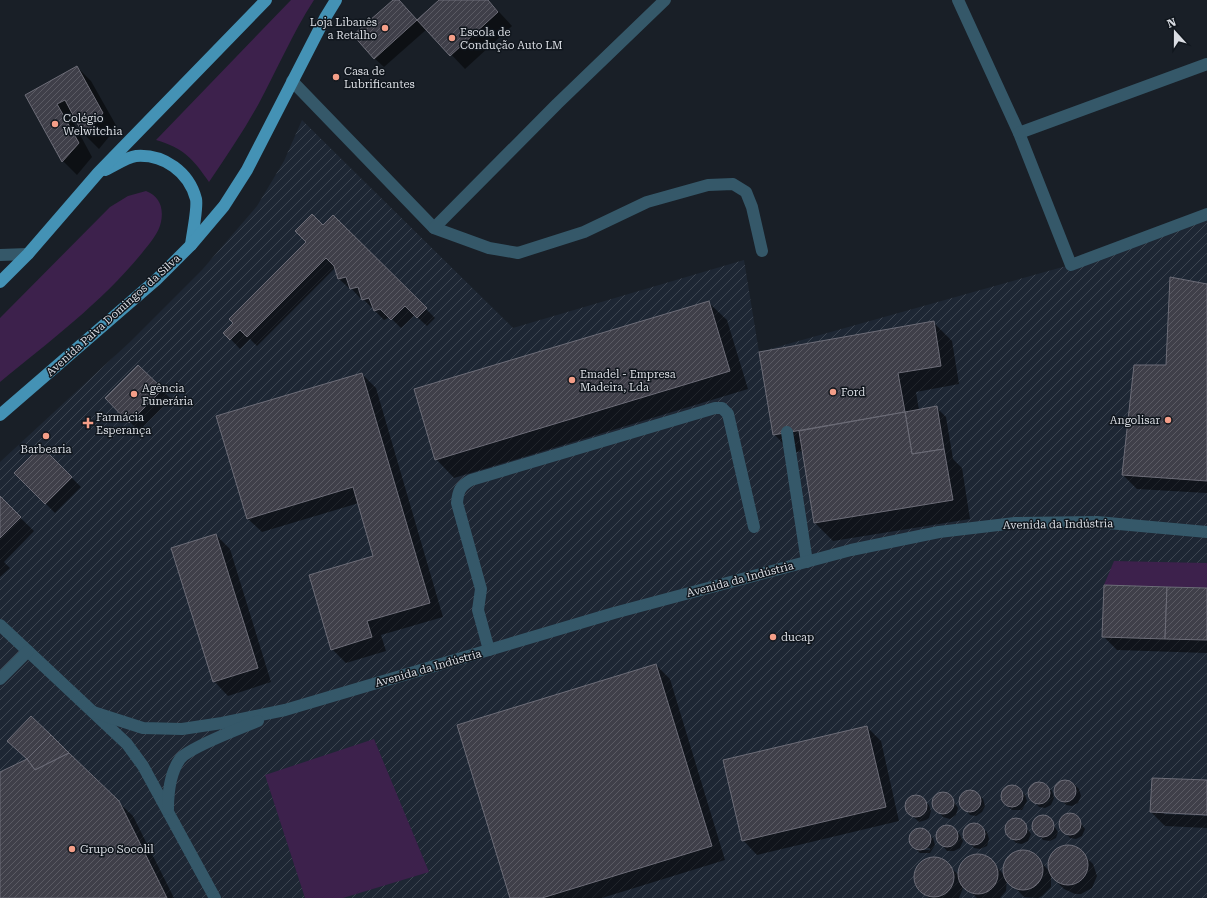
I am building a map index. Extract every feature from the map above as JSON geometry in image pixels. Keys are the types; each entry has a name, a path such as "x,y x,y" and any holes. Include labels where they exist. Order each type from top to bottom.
{"main road":[{"path":"0,282 28,254 98,173 266,0"},
{"name":"Avenida Paiva Domingos da Silva","path":"0,415 156,280 191,245 224,206 247,170 292,81 336,0"},
{"path":"98,173 135,156 156,157 171,164 186,177 196,200 191,245"}],"street":[{"path":"434,228 557,104 665,0"},
{"path":"958,0 1019,133 1070,265 1207,214"},
{"path":"1019,133 1207,64"},
{"path":"292,81 434,228 488,248 518,253 584,232 647,202 708,185 733,184 746,192 752,207 762,251"},
{"path":"0,255 28,254"},
{"path":"489,650 478,610 481,589 457,503 458,493 462,486 471,480 715,408 722,408 728,414 754,527"},
{"path":"787,432 807,562"},
{"name":"Avenida da Indústria","path":"93,712 143,728 182,729 222,723 285,710 614,613 807,562 939,532 1015,523 1097,522 1207,532"},
{"path":"0,625 127,744 143,766 215,898"},
{"path":"0,679 28,651"},
{"name":"Avenida da Indústria","path":"169,813 168,789 180,758 208,742 285,710"}],"shaded area":[{"path":"291,0 314,0 252,115 209,182 187,155 166,143 156,140"},
{"path":"302,120 513,328 744,260 759,352 1070,265 1207,214 1207,898 0,898 0,462 131,341 202,270 257,206 284,161"},
{"path":"146,191 157,199 160,203 162,212 160,226 151,242 126,271 92,305 56,337 0,382 0,318 110,207 128,196"},
{"path":"1114,561 1207,563 1207,588 1104,585"},
{"path":"374,739 429,872 343,898 305,898 265,775"}],"building":[{"name":"Loja Libanês a Retalho","path":"393,0 399,0 417,20 374,59 353,35"},
{"name":"Escola de Condução Auto LM","path":"439,0 488,0 498,12 450,56 417,20"},
{"name":"Colégio Welwitchia","path":"77,66 103,113 84,136 65,100 57,104 79,143 62,162 25,95"},
{"path":"312,214 323,225 333,215 427,308 417,318 405,306 391,320 380,309 374,311 369,298 362,300 358,287 350,289 346,277 338,279 334,266 326,258 247,337 240,330 230,340 223,333 233,323 229,319 306,242 295,231"},
{"name":"Angolisar","path":"1170,277 1207,284 1207,481 1122,475 1134,365 1166,365"},
{"name":"Emadel - Empresa Madeira, Lda","path":"709,301 730,371 435,460 414,389"},
{"name":"Ford","path":"934,321 941,366 898,373 905,412 773,435 759,352"},
{"name":"Agência Funerária","path":"138,365 163,389 129,423 105,398"},
{"path":"362,373 430,603 367,621 372,637 331,650 309,575 373,556 353,487 247,519 216,416"},
{"path":"937,406 944,449 912,454 905,412"},
{"name":"Ford","path":"905,412 912,454 944,449 953,500 814,523 799,431"},
{"path":"41,446 72,477 45,504 14,473"},
{"path":"0,496 21,517 0,538"},
{"path":"216,534 258,668 213,682 171,548"},
{"path":"1104,585 1167,587 1165,639 1102,637"},
{"path":"1167,587 1207,588 1207,640 1165,639"},
{"path":"656,664 712,846 542,898 510,898 457,725"},
{"path":"31,716 51,735 27,759 7,741"},
{"path":"867,726 886,807 742,841 723,760"},
{"path":"51,735 69,753 35,770 27,759"},
{"name":"Grupo Socolil","path":"69,753 119,801 167,898 0,898 0,772 27,759 35,770"},
{"path":"1152,778 1207,780 1207,815 1150,812"},
{"path":"1065,780 1073,783 1076,791 1073,799 1065,802 1057,799 1054,791 1057,783"},
{"path":"1039,782 1047,785 1050,793 1047,801 1039,804 1031,801 1028,793 1031,785"},
{"path":"1012,785 1020,788 1023,796 1020,804 1012,807 1004,804 1001,796 1004,788"},
{"path":"970,790 978,793 981,801 978,809 970,812 962,809 959,801 962,793"},
{"path":"943,792 951,795 954,803 951,811 943,814 935,811 932,803 935,795"},
{"path":"916,795 924,798 927,806 924,814 916,817 908,814 905,806 908,798"},
{"path":"1070,813 1078,816 1081,824 1078,832 1070,835 1062,832 1059,824 1062,816"},
{"path":"1043,815 1051,818 1054,826 1051,834 1043,837 1035,834 1032,826 1035,818"},
{"path":"1016,818 1024,821 1027,829 1024,837 1016,840 1008,837 1005,829 1008,821"},
{"path":"974,823 982,826 985,834 982,842 974,845 966,842 963,834 966,826"},
{"path":"947,825 955,828 958,836 955,844 947,847 939,844 936,836 939,828"},
{"path":"920,828 928,831 931,839 928,847 920,850 912,847 909,839 912,831"},
{"path":"1064,845 1072,845 1079,848 1085,854 1088,865 1085,876 1079,882 1072,885 1064,885 1057,882 1051,876 1048,869 1048,861 1051,854 1057,848"},
{"path":"1023,850 1034,853 1040,859 1043,870 1040,881 1034,887 1023,890 1012,887 1006,881 1003,870 1006,859 1012,853"},
{"path":"974,854 982,854 989,857 995,863 998,874 995,885 989,891 982,894 974,894 967,891 961,885 958,878 958,870 961,863 967,857"},
{"path":"930,857 938,857 945,860 951,866 954,877 951,888 945,894 938,897 930,897 923,894 917,888 914,881 914,873 917,866 923,860"}],"place":[{"name":"Loja Libanês a Retalho","path":"385,28"},
{"name":"Escola de Condução Auto LM","path":"452,38"},
{"name":"Casa de Lubrificantes","path":"336,77"},
{"name":"Colégio Welwitchia","path":"55,124"},
{"name":"Emadel - Empresa Madeira, Lda","path":"572,380"},
{"name":"Ford","path":"833,392"},
{"name":"Agência Funerária","path":"134,394"},
{"name":"Angolisar","path":"1168,420"},
{"name":"Farmácia Esperança","path":"88,423"},
{"name":"Barbearia","path":"46,436"},
{"name":"ducap","path":"773,637"},
{"name":"Grupo Socolil","path":"72,849"}]}
